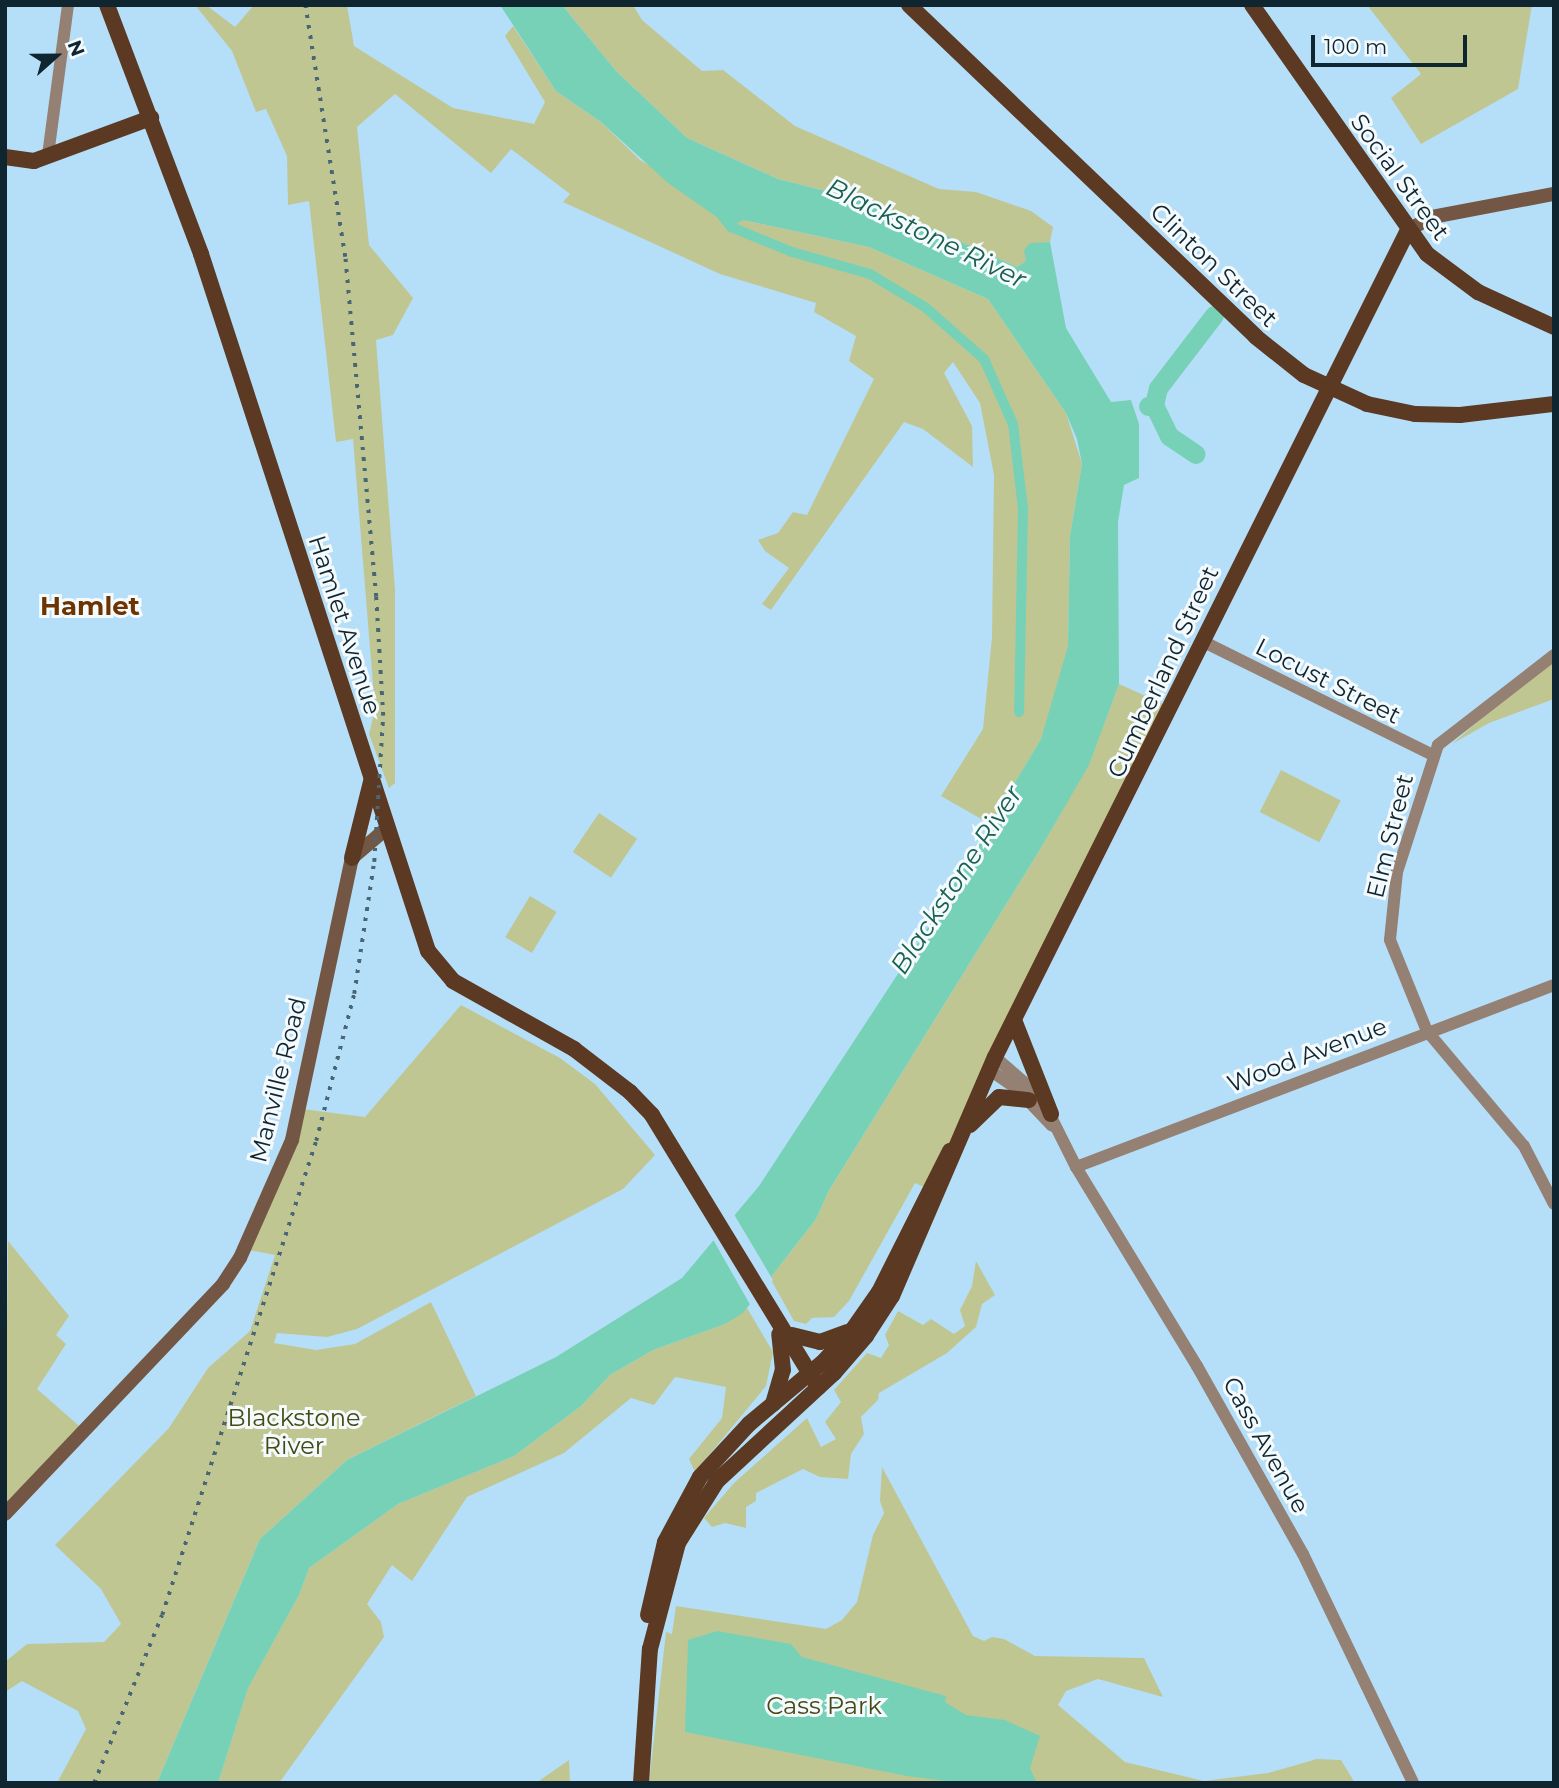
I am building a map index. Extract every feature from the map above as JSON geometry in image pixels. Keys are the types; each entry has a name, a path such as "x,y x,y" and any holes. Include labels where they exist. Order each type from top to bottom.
{"main road":[{"name":"Hamlet Avenue","path":"107,5 201,254 428,951 444,975 596,1065 652,1115 679,1154 776,1318"},
{"name":"Clinton Street","path":"909,5 1256,337 1294,369 1367,404 1428,415 1554,404"},
{"name":"Social Street","path":"1252,5 1408,230 1450,275 1554,327"},
{"path":"5,157 34,161 151,118"},
{"path":"1408,230 1432,217 1554,194"},
{"name":"Cumberland Street","path":"650,1649 646,1626 656,1569 682,1506 706,1469 772,1404 817,1378 866,1336 892,1296 993,1063 1204,642 1327,387 1408,230"},
{"path":"352,858 372,778"},
{"path":"352,858 387,828"},
{"name":"Manville Road","path":"5,1514 223,1284 240,1258 292,1140 352,858"},
{"path":"1014,1020 1051,1114"},
{"path":"962,1134 999,1097 1029,1100"},
{"name":"Cumberland Street","path":"817,1378 879,1292 939,1166 962,1134"},
{"path":"776,1318 817,1378"},
{"path":"776,1318 792,1335 817,1378"},
{"path":"772,1404 783,1370 776,1318"},
{"path":"792,1335 820,1342 853,1329"},
{"path":"641,1783 650,1649 673,1562 693,1515 716,1481 817,1378"}],"street":[{"path":"48,155 68,5"},
{"name":"Locust Street","path":"1204,642 1433,755"},
{"name":"Elm Street","path":"1554,655 1449,733 1433,755 1397,872 1390,926 1390,940 1427,1031 1524,1146 1554,1204"},
{"name":"Wood Avenue","path":"1076,1167 1427,1031 1554,985"},
{"name":"Cass Avenue","path":"993,1063 1063,1138"},
{"name":"Cass Avenue","path":"993,1063 1030,1085 1051,1114 1076,1167 1197,1366 1303,1554 1413,1783"}],"green space":[{"path":"195,5 206,5 235,27 254,5 347,5 354,46 453,108 534,124 545,102 505,36 513,26 556,91 601,122 640,160 743,220 869,247 988,299 1066,413 1082,464 1070,536 1068,646 1059,684 1041,739 990,824 941,796 983,729 992,637 994,475 980,403 953,362 944,373 972,426 973,467 923,429 904,422 771,610 762,604 789,568 765,551 758,540 778,533 793,512 807,515 874,379 849,361 856,336 814,312 816,303 720,274 563,202 570,194 511,149 491,173 395,94 357,127 369,245 413,298 393,335 376,340 395,589 395,783 389,788 369,734 375,709 353,439 336,442 309,201 288,205 287,156 266,109 256,112 232,51"},
{"path":"562,5 633,5 642,20 702,71 723,70 795,126 939,189 976,192 1031,211 1053,227 1050,242 1030,244 1026,261 1017,267 874,203 778,179 687,138 616,71"},
{"path":"1367,5 1532,5 1518,89 1421,144 1391,98 1421,74"},
{"path":"1554,655 1554,699 1489,723 1452,744"},
{"path":"1119,684 1170,707 932,1191 915,1183 849,1301 834,1317 812,1318 806,1324 794,1321 770,1278 816,1219 828,1192 1039,851 1090,761"},
{"path":"1281,770 1341,800 1319,842 1260,812"},
{"path":"599,813 637,839 611,878 573,852"},
{"path":"530,896 557,912 532,953 505,937"},
{"name":"Blackstone River","path":"461,1005 560,1058 595,1084 655,1155 623,1189 357,1329 327,1337 277,1333 274,1343 316,1350 355,1344 431,1302 476,1396 347,1460 260,1539 157,1783 57,1783 86,1729 78,1711 22,1681 5,1692 5,1662 27,1644 104,1642 121,1624 101,1589 55,1545 169,1428 208,1368 250,1331 275,1255 248,1250 302,1109 365,1117"},
{"path":"8,1241 69,1316 56,1335 66,1344 37,1389 85,1431 5,1511"},
{"path":"976,1261 995,1295 982,1304 976,1327 947,1353 879,1393 878,1400 861,1417 864,1434 851,1454 848,1479 820,1477 803,1469 756,1493 756,1501 746,1507 746,1528 725,1523 712,1527 704,1518 734,1483 807,1418 821,1447 836,1439 825,1422 841,1402 834,1390 867,1353 881,1358 889,1345 885,1335 898,1311 923,1325 931,1319 954,1334 965,1326 960,1310 972,1286"},
{"path":"747,1308 773,1352 766,1386 695,1472 689,1459 722,1418 726,1387 675,1377 654,1405 631,1398 564,1453 467,1497 412,1581 392,1565 367,1604 381,1622 384,1637 279,1783 218,1783 248,1687 299,1595 309,1568 398,1504 514,1456 581,1406 610,1375 653,1350 725,1324"},
{"name":"Cass Park","path":"882,1467 973,1636 984,1641 992,1637 1004,1639 1035,1656 1144,1658 1163,1697 1098,1679 1066,1691 1058,1705 1125,1762 1204,1781 1268,1773 1317,1759 1341,1760 1355,1783 649,1783 666,1632 672,1634 676,1606 826,1629 842,1620 857,1602 873,1535 884,1513 880,1501"},
{"path":"569,1760 570,1783 536,1783"}],"water":[{"name":"Blackstone River","path":"500,5 562,5 616,71 687,138 778,179 874,203 1017,267 1026,261 1024,250 1030,243 1050,242 1066,328 1111,402 1131,400 1139,424 1139,478 1124,485 1118,522 1119,684 1089,765 1039,851 828,1192 816,1219 743,1313 725,1324 653,1350 610,1375 581,1406 514,1456 398,1504 309,1568 299,1595 248,1688 218,1783 157,1783 260,1539 347,1460 556,1357 682,1278 759,1186 924,934 1041,739 1068,646 1070,536 1082,464 1077,439 1066,413 988,299 869,247 743,220 731,227 668,183 601,122 556,91"},
{"path":"717,1631 791,1644 802,1657 946,1696 945,1702 966,1715 1005,1720 1040,1736 1030,1768 1037,1783 962,1783 907,1776 685,1732 688,1640"}],"pier":[{"path":"732,1211 773,1280 752,1308 711,1236"}],"waterway":[{"path":"723,217 731,227 792,252 870,274 925,307 984,359 1013,424 1023,509 1019,712"},
{"path":"1154,405 1158,388 1214,315"},
{"path":"1148,406 1154,405 1169,436 1196,454"}],"railway":[{"path":"94,1783 162,1615 316,1141 354,994 374,862 383,716 376,597 345,257 305,5"}],"district":[{"name":"Hamlet","path":"90,607"}]}
